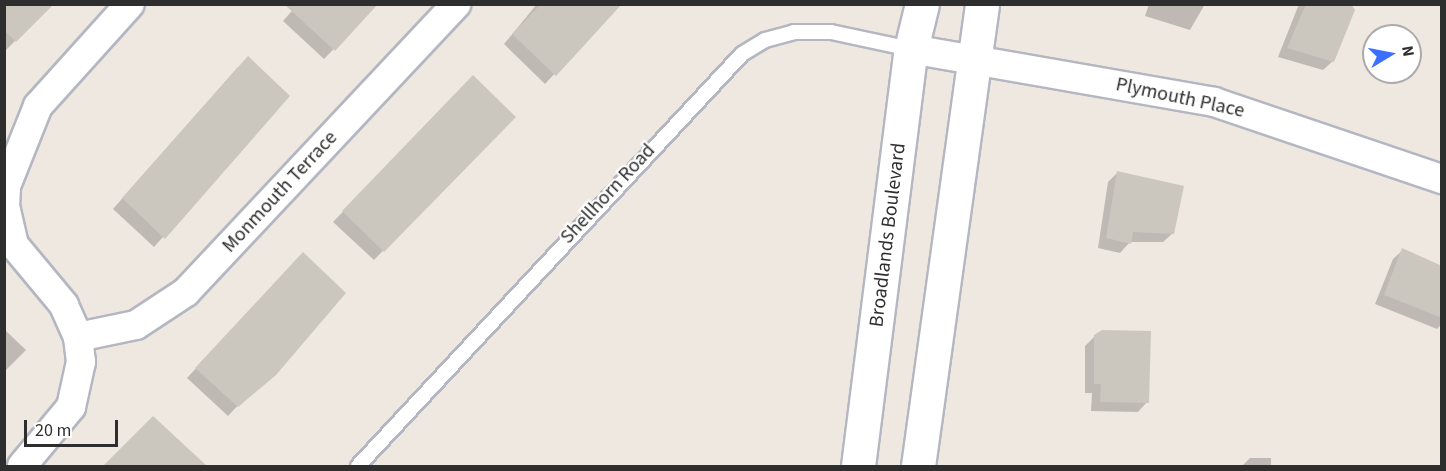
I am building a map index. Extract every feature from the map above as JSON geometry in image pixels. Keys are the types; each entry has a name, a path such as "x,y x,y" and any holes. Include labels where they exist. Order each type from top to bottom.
{"main road":[{"name":"Broadlands Boulevard","path":"858,466 911,49 922,4"},
{"path":"918,466 971,60 982,4"}],"street":[{"path":"22,466 71,407 79,385 78,337 64,304 14,244 4,207 6,186 38,106 129,4"},
{"name":"Monmouth Terrace","path":"78,337 136,326 186,292 456,4"},
{"name":"Plymouth Place","path":"911,49 1214,102 1442,179"}],"lane":[{"name":"Shellhorn Road","path":"358,466 742,54 765,40 794,32 831,32 911,49"}],"building":[{"path":"4,4 54,4 16,42 4,30"},
{"path":"284,4 378,4 335,51"},
{"path":"541,4 622,4 556,76 512,34"},
{"path":"1306,4 1351,4 1355,10 1334,62 1287,48"},
{"path":"248,56 290,96 165,239 122,198"},
{"path":"473,75 516,117 384,252 342,211"},
{"path":"1117,171 1184,186 1174,234 1133,232 1131,244 1106,238"},
{"path":"1402,248 1442,266 1442,318 1384,295"},
{"path":"303,252 346,293 276,375 238,407 195,368"},
{"path":"1102,330 1151,331 1149,403 1100,402 1101,384 1094,384 1094,335"},
{"path":"153,416 207,466 103,466"}]}
